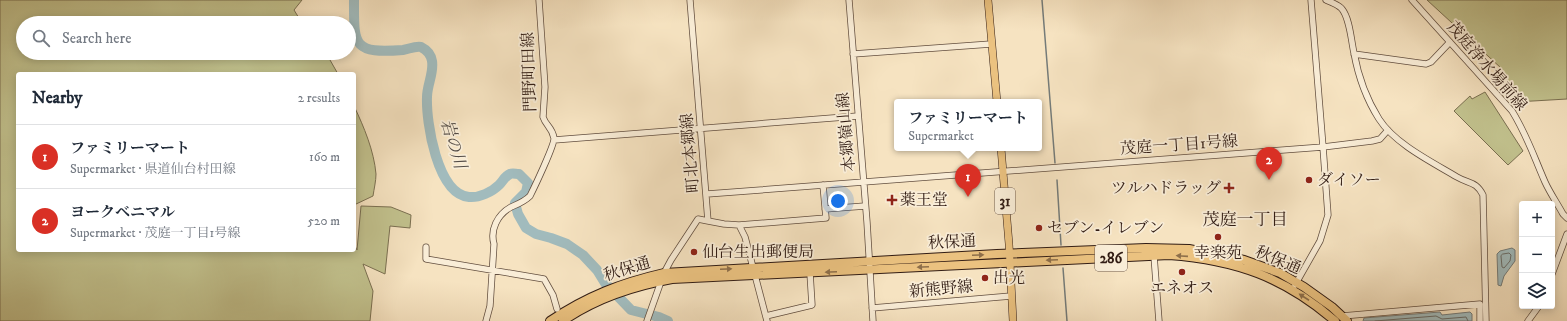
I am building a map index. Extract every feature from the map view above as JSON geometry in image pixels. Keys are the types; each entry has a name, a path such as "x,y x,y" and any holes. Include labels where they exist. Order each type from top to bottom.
{"highway":[{"name":"秋保通","path":"550,321 580,302 664,273 810,273 1009,253 1146,248 1189,249 1244,260 1280,273 1321,309 1341,319"},
{"name":"秋保通","path":"621,288 661,281 753,272 870,266 1154,256 1195,257 1230,264 1294,286"},
{"name":"秋保通","path":"562,321 594,303 608,293"}],"main road":[{"path":"988,0 997,99"},
{"name":"31","path":"1001,151 1013,321"}],"street":[{"name":"門野町田線","path":"538,0 545,87 542,117 551,127 554,140"},
{"name":"町北本郷線","path":"690,0 708,220"},
{"name":"本郷嶺山線","path":"849,0 873,321"},
{"path":"1294,286 1320,241 1328,215 1311,0"},
{"path":"1326,0 1341,8 1350,31 1354,54 1363,84 1379,120 1388,130 1411,148 1459,178 1477,185 1483,196 1486,321"},
{"name":"茂庭浄水場前線","path":"1412,0 1512,111 1521,125 1545,182 1563,214 1567,218"},
{"path":"1354,54 1426,64 1431,62 1450,42"},
{"path":"853,54 991,44"},
{"path":"486,321 490,306 494,244 492,237 494,226 510,208 527,200 554,140 858,116"},
{"name":"茂庭一丁目1号線","path":"707,194 1322,147 1380,139 1388,130"},
{"path":"647,321 664,273 698,219 739,225 826,218 823,185"},
{"path":"825,209 865,206"},
{"path":"739,225 745,236 766,319 812,306 810,273"},
{"path":"1552,273 1567,234"},
{"path":"426,247 426,259 544,279 553,295 557,309"},
{"path":"1154,256 1159,321"},
{"name":"新熊野線","path":"872,308 1011,296"},
{"path":"1341,319 1480,304 1480,321"},
{"path":"1528,321 1536,309"}],"green space":[{"path":"0,0 302,0 294,10 298,16 16,16 16,60 330,60 337,72 16,72 16,252 356,252 361,206 391,207 411,215 410,228 390,226 385,274 363,264 373,291 370,321 0,321"},
{"path":"1427,0 1567,0 1567,99 1516,102 1501,68"},
{"path":"1485,92 1523,151 1508,165 1454,111 1470,96 1472,99"},
{"path":"356,111 368,139 375,165 376,174 373,196 356,204"}],"water":[{"path":"1512,248 1515,250 1515,261 1504,276 1501,286 1498,285 1497,254 1500,251"},
{"path":"1440,312 1442,315 1470,312 1472,314 1472,321 1363,321 1364,318"}],"waterway":[{"name":"岩の川","path":"354,0 354,16"},
{"path":"1042,0 1055,163"},
{"name":"岩の川","path":"356,37 359,43 365,48 386,51 421,47 427,51 431,57 432,70 427,97 431,139 441,171 449,184 458,193 469,197 477,197 493,190 508,175 519,174 528,183 526,192 515,203 518,214 526,228 536,234 567,244 583,255 597,270 605,283 631,310 659,317 668,321"},
{"path":"1057,180 1061,245"},
{"path":"1063,268 1067,321"}],"place":[{"name":"ヨークベニマル","path":"1269,180"},
{"name":"ダイソー","path":"1309,180"},
{"name":"ツルハドラッグ","path":"1229,188"},
{"name":"ファミリーマート","path":"968,197"},
{"name":"薬王堂","path":"892,200"},
{"name":"セブン-イレブン","path":"1039,228"},
{"name":"幸楽苑","path":"1218,237"},
{"name":"仙台生出郵便局","path":"694,252"},
{"name":"エネオス","path":"1182,272"},
{"name":"出光","path":"985,278"}],"district":[{"name":"茂庭一丁目","path":"1245,220"}]}
